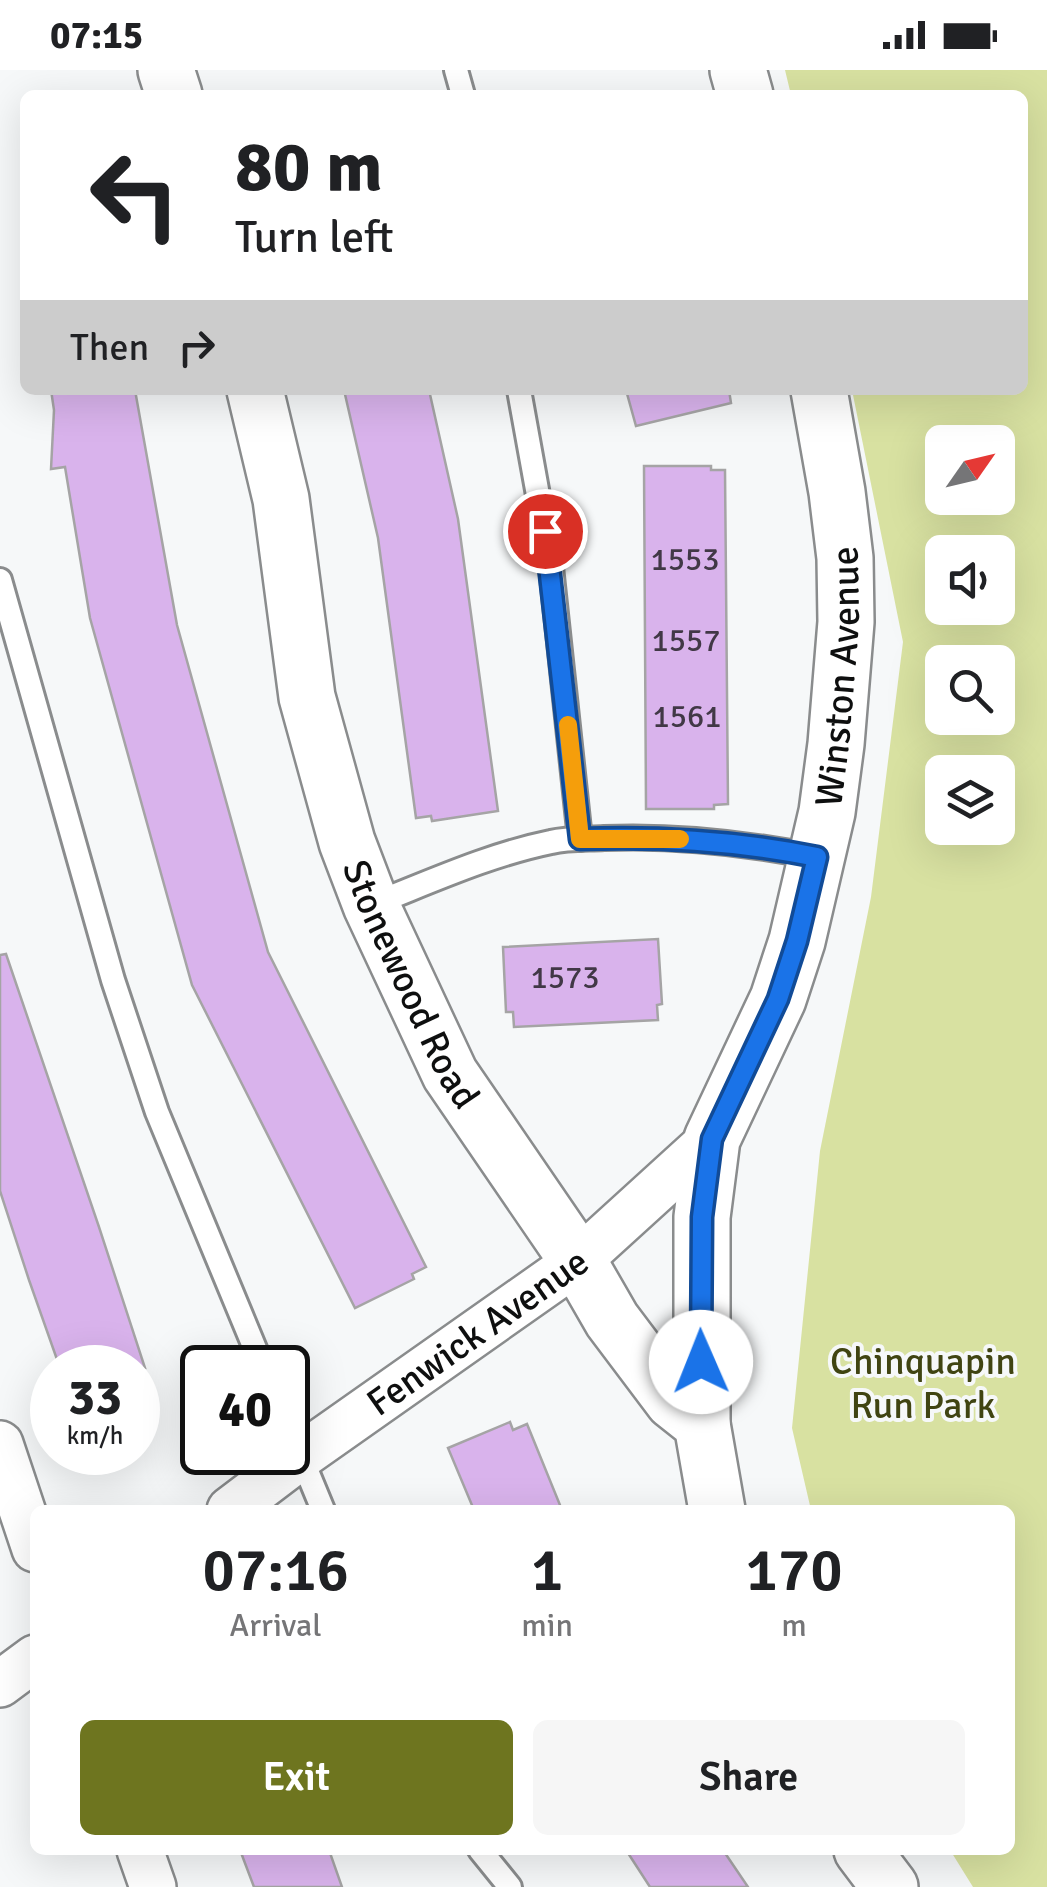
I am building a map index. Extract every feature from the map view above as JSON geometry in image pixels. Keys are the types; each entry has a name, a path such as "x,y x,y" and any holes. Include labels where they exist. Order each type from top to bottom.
{"street":[{"name":"Stonewood Road","path":"256,395 280,499 307,697 346,842 370,905 450,1074 578,1261 612,1320 673,1401 702,1424"},
{"name":"Winston Avenue","path":"702,1424 702,1217 712,1139 778,999 797,941 834,762 846,622 844,558 820,395"},
{"name":"Fenwick Avenue","path":"310,1430 578,1261 712,1139"},
{"path":"702,1424 716,1505"},
{"path":"0,1444 30,1534"},
{"name":"Fenwick Avenue","path":"235,1505 262,1475"},
{"path":"0,1684 30,1662"},
{"path":"142,1855 153,1887"},
{"path":"866,1855 890,1887"}],"lane":[{"path":"520,395 552,566 580,839"},
{"path":"0,580 113,980 156,1112 253,1345"},
{"path":"370,905 479,862 554,840 640,836 710,840 817,857"},
{"path":"308,1475 321,1505"},
{"path":"484,1855 510,1887"}],"green space":[{"name":"Chinquapin Run Park","path":"785,70 1047,70 1047,1887 973,1887 953,1855 1015,1855 1015,1505 810,1505 792,1428 820,1151 871,897 903,642 853,395 1028,395 1028,90 790,90"}],"building":[{"path":"52,395 136,395 177,625 268,952 426,1267 412,1274 414,1279 355,1308 192,985 90,618 65,467 51,469"},
{"path":"345,395 430,395 458,519 498,811 432,821 431,816 416,818 378,538"},
{"path":"627,395 730,395 731,403 636,426"},
{"path":"644,466 711,466 711,470 725,470 728,804 714,805 714,809 646,809"},
{"path":"658,939 662,1004 657,1005 658,1020 514,1027 513,1012 506,1012 503,947"},
{"path":"6,954 137,1345 52,1345 0,1191 0,955"},
{"path":"510,1422 513,1430 527,1424 560,1505 472,1505 448,1448"},
{"path":"242,1855 331,1855 342,1887 254,1887"},
{"path":"629,1855 726,1855 748,1887 650,1887"}],"slow traffic":[{"path":"568,725 580,839 680,839"}],"route":[{"path":"545,531 552,566 580,839 640,836 710,840 817,857 778,999 738,1091 712,1139 702,1217 701,1362"}]}
